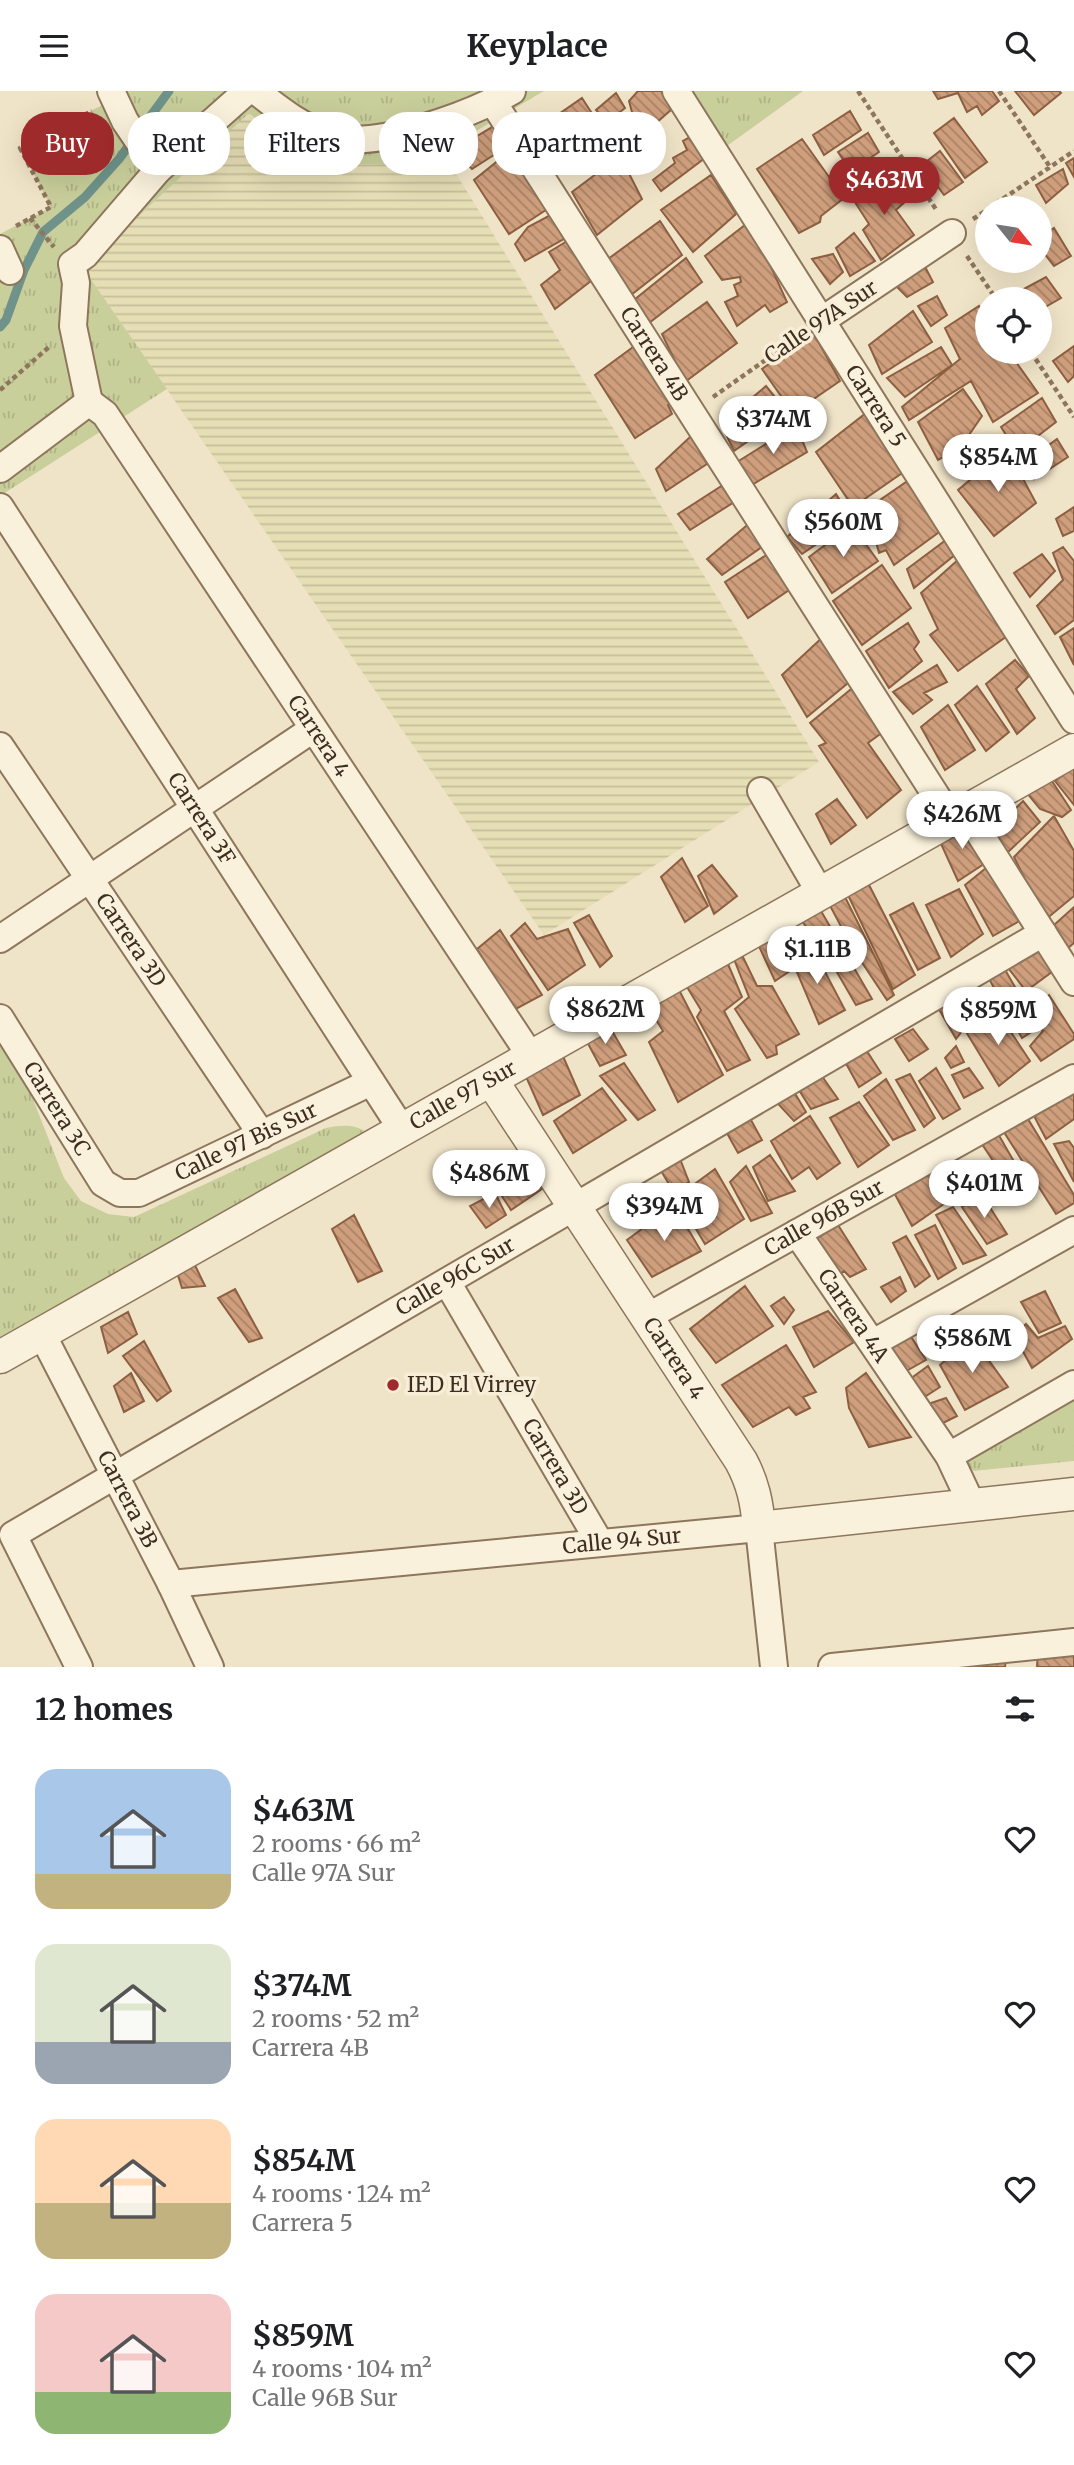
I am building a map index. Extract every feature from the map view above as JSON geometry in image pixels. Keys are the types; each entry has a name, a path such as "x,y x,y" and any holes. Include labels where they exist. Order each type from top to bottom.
{"street":[{"path":"220,112 247,91"},
{"path":"256,91 283,113 310,129 336,138 365,139 435,124 502,97"},
{"name":"Carrera 5","path":"676,91 1074,720"},
{"name":"Carrera 4B","path":"502,97 691,413 958,815 1043,933 1074,982"},
{"path":"117,103 128,121"},
{"path":"0,469 97,408 73,325 76,283 72,264 85,255 144,175"},
{"name":"Calle 97A Sur","path":"821,321 952,233"},
{"name":"Carrera 4","path":"97,408 532,1058"},
{"name":"Carrera 3F","path":"0,506 402,1131"},
{"path":"0,939 313,729"},
{"name":"Carrera 3D","path":"0,746 262,1135"},
{"name":"Calle 97 Sur","path":"0,1357 1074,750"},
{"path":"761,791 821,894"},
{"name":"Calle 96C Sur","path":"79,1667 13,1535 1043,933"},
{"name":"Carrera 3C","path":"1,1021 103,1182 120,1193"},
{"name":"Calle 96B Sur","path":"647,1317 1074,1078"},
{"name":"Carrera 4","path":"492,1081 751,1478 756,1496 774,1667"},
{"name":"Calle 97 Bis Sur","path":"120,1193 139,1193 371,1082"},
{"path":"873,1343 1074,1230"},
{"name":"Carrera 4A","path":"797,1233 948,1455 972,1505"},
{"name":"Carrera 3D","path":"447,1282 600,1543"},
{"name":"Carrera 3B","path":"42,1334 210,1667"},
{"path":"948,1455 1074,1384"},
{"name":"Calle 94 Sur","path":"170,1584 759,1528 1074,1494"},
{"path":"832,1667 1030,1657 1074,1642"}],"path":[{"path":"858,91 988,287"},
{"path":"999,91 1050,167"},
{"path":"7,250 30,218 51,207 20,148 117,103"},
{"path":"1007,196 1074,151"},
{"path":"30,218 62,256"},
{"name":"Calle 97A Sur","path":"691,413 821,321"},
{"path":"0,390 73,325"},
{"path":"1039,364 1074,417"}],"shaded area":[{"path":"244,117 244,175 365,175 365,160 379,163 379,175 457,175 819,762 544,935 83,268 182,175 230,175 230,130"}],"green space":[{"path":"129,91 544,91 508,112 492,112 492,122 478,130 478,112 379,112 379,165 365,164 365,112 244,112 244,118 230,131 230,112 128,112 128,175 183,175 83,268 167,389 0,496 0,234 51,207 34,175 114,175 114,112 89,112"},
{"path":"691,91 803,91 727,146"},
{"path":"0,1046 23,1074 64,1178 81,1201 108,1214 134,1217 326,1128 348,1126 368,1133 0,1337"},
{"path":"1074,1397 1074,1461 973,1471 965,1459"}],"building":[{"path":"638,91 661,91 672,109 666,114 666,112 632,112 629,101"},
{"path":"933,91 992,91 999,101 982,115 977,106 967,112 958,93 938,99"},
{"path":"1015,91 1059,91 1061,93 1034,115"},
{"path":"616,93 625,108 620,112 596,110"},
{"path":"582,98 591,112 562,112"},
{"path":"850,111 861,130 824,155 813,135"},
{"path":"954,118 987,162 965,178 934,133"},
{"path":"492,127 492,156 478,165 478,136"},
{"path":"868,133 879,152 851,171 838,152"},
{"path":"690,137 705,158 661,191 653,180 659,175 666,175 666,170 675,163 673,158 687,150 683,141"},
{"path":"802,139 844,198 821,216 820,222 799,233 757,169"},
{"path":"940,151 963,182 944,195 922,165"},
{"path":"1074,158 1074,177 1066,163"},
{"path":"492,166 492,175 533,175 552,206 509,234 474,180"},
{"path":"1063,169 1068,184 1052,198 1042,196 1036,185"},
{"path":"595,175 630,175 642,199 597,235 572,192"},
{"path":"711,175 736,214 693,252 661,210"},
{"path":"891,176 908,199 896,210 914,235 881,260 863,230 869,224 853,199"},
{"path":"556,212 569,236 525,261 515,244 528,227"},
{"path":"660,221 682,255 631,295 608,259"},
{"path":"750,221 787,302 770,312 765,305 737,326 725,302 738,296 734,285 741,282 740,277 722,280 705,256"},
{"path":"1054,228 1071,256 1054,266 1052,263"},
{"path":"854,233 875,261 850,276 836,248"},
{"path":"572,238 596,277 555,309 541,285 560,270 549,252"},
{"path":"833,254 843,272 830,284 812,259"},
{"path":"686,258 702,282 649,323 634,300"},
{"path":"922,261 933,282 907,297 892,282"},
{"path":"1046,277 1061,298 1052,303 1052,287 1028,287"},
{"path":"937,296 947,315 931,326 918,306"},
{"path":"707,302 737,343 685,382 662,334"},
{"path":"975,309 975,364 1017,364 1038,393 993,422 971,381 909,420 902,407 960,359 945,328"},
{"path":"913,311 932,342 882,374 869,345"},
{"path":"813,332 840,381 793,413 762,369"},
{"path":"640,342 675,398 668,405 672,414 635,438 595,375"},
{"path":"1074,346 1074,376 1068,382 1053,361"},
{"path":"941,347 952,365 905,397 887,378"},
{"path":"766,386 788,413 734,451 721,424"},
{"path":"963,389 982,416 960,448 938,460 918,422"},
{"path":"1042,398 1056,422 1017,452 1001,427"},
{"path":"866,413 905,471 853,507 816,452"},
{"path":"796,425 807,452 750,486 737,462"},
{"path":"691,436 707,464 666,491 656,469"},
{"path":"1057,439 1068,457 1034,479 1030,459"},
{"path":"1007,449 1036,503 994,536 958,490"},
{"path":"909,480 942,530 894,565 886,550 879,553 867,509"},
{"path":"726,483 739,499 690,530 678,514"},
{"path":"836,494 852,520 802,554 787,537"},
{"path":"1074,507 1074,531 1063,536 1056,519"},
{"path":"752,521 766,544 722,575 707,559"},
{"path":"852,525 878,561 832,593 809,557"},
{"path":"946,540 956,554 914,588 907,569"},
{"path":"1063,547 1074,561 1074,620 1055,634 1037,606 1063,580 1053,553"},
{"path":"771,552 795,586 748,618 725,582"},
{"path":"1042,554 1055,571 1030,597 1014,573"},
{"path":"960,558 1010,634 958,671 930,635 938,629 921,593"},
{"path":"882,565 911,608 862,645 833,601"},
{"path":"908,623 919,642 914,649 922,661 889,688 866,651"},
{"path":"1074,628 1074,665 1060,637"},
{"path":"825,635 854,678 807,717 782,675"},
{"path":"1015,660 1029,676 1016,689 1035,718 1017,734 986,684"},
{"path":"937,665 947,682 924,693 932,700 913,714 893,692"},
{"path":"856,685 883,732 868,743 901,790 867,818 819,746 826,743 810,723"},
{"path":"977,686 1009,732 986,751 955,705"},
{"path":"948,705 975,750 945,770 921,727"},
{"path":"1074,767 1074,805 1055,781"},
{"path":"1046,772 1071,810 1062,817 1040,809 1022,787"},
{"path":"837,799 856,825 831,844 816,814"},
{"path":"1023,801 1040,822 1008,852 992,832"},
{"path":"1054,816 1074,851 1074,896 1045,920 1014,857"},
{"path":"964,822 987,862 958,881 937,835"},
{"path":"682,858 708,906 685,922 661,877"},
{"path":"991,864 1023,919 993,936 965,885"},
{"path":"712,865 737,896 714,914 698,876"},
{"path":"867,881 915,975 893,989 848,895"},
{"path":"959,889 983,934 951,957 926,905"},
{"path":"843,893 894,995 887,1000 853,949 827,900"},
{"path":"913,903 940,958 918,970 890,915"},
{"path":"1074,907 1074,943 1067,949 1053,926"},
{"path":"821,911 872,999 856,1005 827,955 802,921"},
{"path":"589,915 612,956 600,967 574,923"},
{"path":"525,923 537,939 568,929 585,965 548,990 511,936"},
{"path":"500,930 542,995 514,1010 477,949"},
{"path":"775,937 790,971 775,981 757,942"},
{"path":"1040,941 1056,969 1026,991 1005,964"},
{"path":"813,949 845,1010 819,1024 791,958"},
{"path":"740,951 757,986 772,986 799,1034 776,1046 777,1054 767,1058 735,1009 749,997 732,954"},
{"path":"725,957 742,997 724,1011 750,1060 727,1071 697,1017 701,1010 684,982"},
{"path":"1004,968 1026,1006 1020,1009 1033,1031 1022,1038 988,977"},
{"path":"678,988 723,1075 678,1102 649,1042 663,1031 648,1007"},
{"path":"957,991 973,1017 956,1039 936,1004"},
{"path":"1049,995 1074,1034 1074,1039 1041,1061 1030,1046 1043,1031 1031,1012"},
{"path":"997,1011 1030,1061 999,1086 965,1030"},
{"path":"608,1024 626,1055 600,1066 585,1038"},
{"path":"913,1029 928,1049 909,1061 895,1039"},
{"path":"863,1045 881,1073 859,1087 843,1058"},
{"path":"956,1046 964,1062 951,1068 945,1058"},
{"path":"562,1054 580,1095 543,1115 524,1072"},
{"path":"624,1063 655,1110 638,1120 600,1076"},
{"path":"936,1068 960,1109 943,1119 919,1081"},
{"path":"969,1068 983,1088 964,1098 952,1075"},
{"path":"819,1072 838,1099 811,1109 797,1087"},
{"path":"910,1074 935,1118 924,1127 896,1080"},
{"path":"886,1079 915,1130 893,1140 864,1096"},
{"path":"790,1085 806,1112 794,1121 770,1095"},
{"path":"602,1088 626,1120 573,1153 554,1121"},
{"path":"1074,1092 1074,1119 1046,1139 1031,1110"},
{"path":"859,1102 889,1145 858,1167 830,1118"},
{"path":"746,1111 762,1140 738,1153 723,1126"},
{"path":"1025,1114 1074,1195 1074,1203 1056,1214 1002,1129"},
{"path":"810,1116 840,1163 817,1179 809,1167 792,1179 771,1141"},
{"path":"997,1132 1016,1165 1001,1173 980,1141"},
{"path":"1069,1141 1074,1148 1074,1182 1054,1144"},
{"path":"677,1151 689,1182 673,1191 657,1164"},
{"path":"770,1155 795,1191 768,1201 753,1167"},
{"path":"525,1162 542,1189 511,1210 496,1187"},
{"path":"746,1166 772,1213 751,1221 730,1182"},
{"path":"489,1167 493,1180 480,1188 473,1176"},
{"path":"715,1169 744,1219 705,1244 677,1197"},
{"path":"929,1169 951,1199 912,1226 892,1189"},
{"path":"495,1193 506,1215 486,1228 470,1206"},
{"path":"982,1195 1007,1234 987,1244 962,1207"},
{"path":"674,1205 701,1251 652,1277 627,1240"},
{"path":"953,1207 986,1255 963,1264 936,1215"},
{"path":"354,1215 382,1271 358,1282 332,1229"},
{"path":"838,1225 866,1269 850,1277 844,1271 836,1278 813,1241"},
{"path":"935,1225 956,1268 938,1279 915,1235"},
{"path":"906,1236 930,1276 915,1287 893,1243"},
{"path":"191,1257 205,1286 182,1288 174,1263"},
{"path":"900,1277 906,1291 891,1302 881,1287"},
{"path":"745,1286 773,1326 716,1363 690,1329"},
{"path":"235,1289 262,1338 249,1342 218,1298"},
{"path":"1045,1291 1061,1323 1039,1333 1021,1302"},
{"path":"784,1297 794,1310 784,1324 771,1306"},
{"path":"828,1311 854,1342 814,1367 793,1327"},
{"path":"128,1312 137,1334 108,1353 101,1327"},
{"path":"1026,1324 1038,1338 1065,1326 1072,1339 1032,1368 1014,1335"},
{"path":"910,1335 926,1360 901,1374 887,1350"},
{"path":"972,1337 1008,1387 965,1410 940,1365"},
{"path":"144,1341 171,1391 157,1401 123,1356"},
{"path":"786,1345 816,1392 803,1397 810,1408 796,1415 789,1407 753,1427 722,1385"},
{"path":"928,1366 940,1387 920,1400 906,1382"},
{"path":"131,1373 144,1401 124,1412 114,1386"},
{"path":"866,1373 911,1437 869,1447 849,1408 846,1388"},
{"path":"946,1398 957,1416 941,1424 925,1405"},
{"path":"1038,1648 1074,1652 1074,1667 1037,1667"},
{"path":"1007,1650 1005,1667 958,1667"}],"waterway":[{"path":"0,327 6,320 24,270 43,232 85,197 119,159 169,91"}],"place":[{"name":"IED El Virrey","path":"393,1385"}]}
